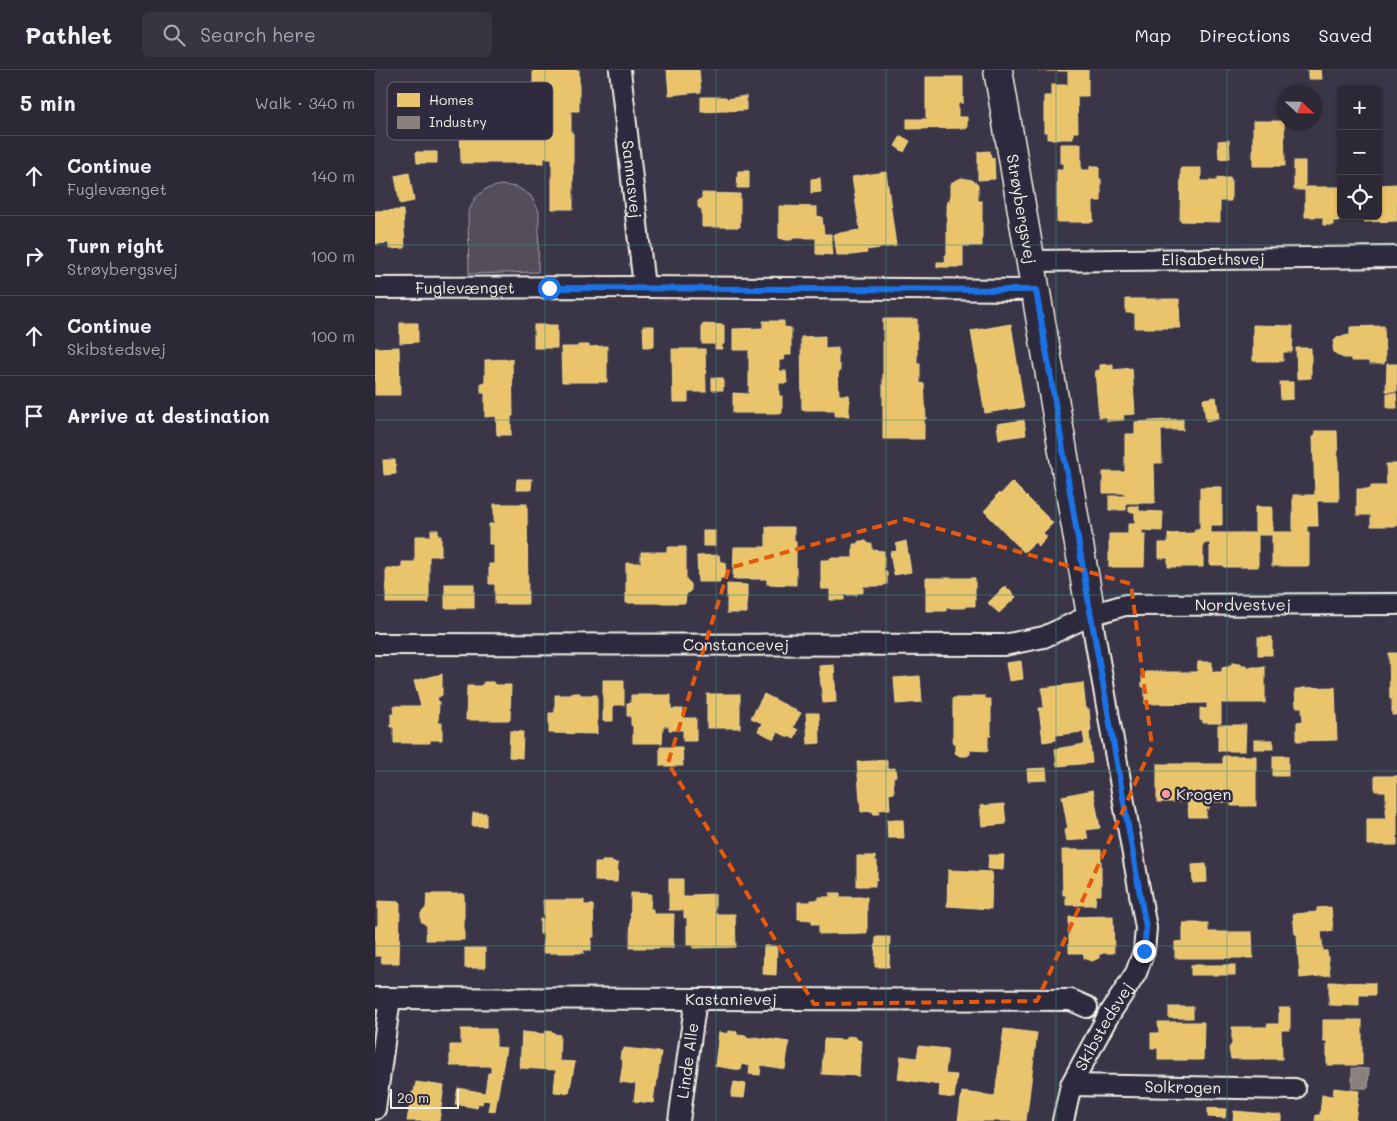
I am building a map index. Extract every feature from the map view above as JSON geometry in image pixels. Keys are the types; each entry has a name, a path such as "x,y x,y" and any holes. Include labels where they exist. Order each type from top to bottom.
{"street":[{"name":"Sannasvej","path":"620,70 645,288"},
{"name":"Strøybergsvej","path":"998,70 1091,616"},
{"name":"Elisabethsvej","path":"1031,261 1397,257"},
{"name":"Fuglevænget","path":"375,288 1036,290"},
{"name":"Nordvestvej","path":"1091,616 1125,605 1397,604"},
{"name":"Constancevej","path":"375,644 1004,645 1045,637 1091,616"},
{"name":"Skibstedsvej","path":"1063,1121 1071,1086 1107,1018 1136,973 1144,951 1146,928 1091,616"},
{"name":"Kastanievej","path":"383,998 1071,1000 1087,1007"},
{"path":"375,1110 383,998"},
{"name":"Linde Alle","path":"679,1121 696,999"},
{"name":"Solkrogen","path":"1071,1086 1295,1089"}],"highlighted area":[{"path":"905,519 1131,584 1152,746 1037,1001 814,1004 668,763 729,568"}],"shaded area":[{"path":"501,185 517,187 531,196 539,211 538,272 469,274 468,213 475,198 486,189"}],"building: Homes":[{"path":"533,70 579,70 579,111 571,111 571,133 573,133 573,209 552,209 552,158 544,158 544,163 461,163 460,140 553,140 553,82 533,82"},
{"path":"667,70 699,70 701,92 669,95"},
{"path":"1039,70 1088,70 1088,96 1077,96 1078,132 1073,132 1073,139 1047,139 1047,132 1044,132 1044,96 1051,96 1051,85 1068,85 1068,71"},
{"path":"1308,70 1321,70 1322,79 1308,79"},
{"path":"926,77 963,77 963,103 958,103 958,117 967,117 967,128 907,129 907,119 928,119 926,117"},
{"path":"746,96 746,110 701,112 701,97 726,97 726,99"},
{"path":"1253,121 1277,121 1277,130 1284,130 1285,166 1253,166"},
{"path":"901,136 910,141 904,152 895,146"},
{"path":"1229,140 1230,158 1219,159 1218,141"},
{"path":"1060,144 1081,144 1081,170 1090,170 1090,166 1099,166 1101,201 1093,201 1093,222 1057,222 1057,170 1063,170 1063,163 1060,163"},
{"path":"990,151 991,158 994,158 995,179 978,180 978,152"},
{"path":"416,152 437,152 437,163 417,163"},
{"path":"1294,161 1305,161 1305,187 1337,187 1337,220 1344,221 1333,221 1333,225 1323,225 1323,217 1305,217 1305,190 1294,190"},
{"path":"1181,168 1201,168 1201,181 1217,181 1217,178 1231,178 1231,201 1220,201 1220,222 1180,221"},
{"path":"738,171 749,171 749,188 737,188"},
{"path":"886,172 896,246 866,250 867,253 837,255 834,234 860,230 852,177"},
{"path":"409,173 414,201 400,204 395,176"},
{"path":"820,178 821,192 811,193 811,179"},
{"path":"962,178 972,180 978,184 978,201 982,201 982,246 963,246 963,267 937,267 937,262 946,262 947,201 950,201 950,184"},
{"path":"1397,184 1397,221 1364,222 1364,220 1382,220 1382,185"},
{"path":"702,193 740,194 740,227 702,227 702,210 698,207 698,201 702,198"},
{"path":"779,206 817,207 817,216 822,217 824,234 831,234 833,255 816,254 816,238 786,240 779,238"},
{"path":"403,210 405,248 389,249 389,243 375,244 375,211"},
{"path":"1126,299 1179,299 1180,328 1135,328 1135,313 1126,313"},
{"path":"883,319 917,319 917,364 920,364 920,383 924,384 926,419 924,419 924,439 883,439"},
{"path":"763,321 784,321 784,327 791,328 791,355 784,355 784,360 779,360 779,371 786,371 787,383 779,383 779,396 782,396 782,413 733,413 733,393 749,394 749,350 733,350 733,329 763,328"},
{"path":"400,323 418,323 418,342 400,343"},
{"path":"702,324 724,325 724,344 722,344 722,349 715,349 715,344 702,344"},
{"path":"1011,324 1024,407 985,413 971,331"},
{"path":"534,325 557,325 557,348 534,348"},
{"path":"1253,325 1293,326 1292,352 1283,352 1283,361 1253,361"},
{"path":"643,326 654,326 654,347 644,347"},
{"path":"1384,326 1384,364 1369,364 1369,361 1351,361 1351,358 1344,358 1334,352 1334,341 1338,337 1350,335 1350,327"},
{"path":"825,336 825,349 838,348 838,365 840,365 840,372 838,372 839,395 849,395 849,416 835,416 835,410 802,410 801,337"},
{"path":"578,345 589,345 589,347 607,346 607,382 562,382 561,347 578,347"},
{"path":"399,347 400,395 375,395 375,348"},
{"path":"1296,348 1311,348 1311,378 1297,379"},
{"path":"672,349 705,349 706,392 688,392 688,402 673,402"},
{"path":"512,359 513,416 511,416 511,435 497,435 496,416 485,417 485,393 481,393 481,383 485,383 485,360"},
{"path":"1113,364 1113,370 1132,368 1135,414 1123,415 1124,420 1107,421 1107,417 1099,417 1095,371 1100,370 1100,365"},
{"path":"1387,364 1397,364 1397,391 1386,391"},
{"path":"712,378 723,378 723,390 712,390"},
{"path":"1280,382 1293,382 1293,399 1281,400"},
{"path":"1387,393 1396,393 1397,408 1387,408"},
{"path":"1216,397 1219,418 1206,421 1203,399"},
{"path":"1183,419 1183,430 1161,430 1162,463 1154,463 1155,503 1126,503 1126,510 1109,510 1109,496 1125,496 1125,493 1103,493 1103,472 1125,472 1125,434 1135,434 1135,422"},
{"path":"1024,420 1026,435 999,439 997,424"},
{"path":"1315,431 1337,431 1339,501 1317,501 1318,526 1307,526 1307,532 1309,532 1309,566 1272,566 1272,535 1258,535 1258,567 1210,565 1210,543 1203,543 1203,567 1168,567 1168,558 1159,558 1159,543 1168,543 1168,534 1194,533 1195,529 1200,529 1200,487 1222,487 1222,525 1210,525 1210,533 1255,533 1255,507 1272,507 1272,532 1293,532 1293,495 1315,495 1313,437 1315,437"},
{"path":"383,460 395,460 396,474 384,475"},
{"path":"1386,464 1397,464 1397,526 1371,526 1371,515 1357,515 1357,489 1371,489 1371,486 1387,486"},
{"path":"517,479 532,479 531,490 516,490"},
{"path":"1012,482 1053,523 1043,533 1047,537 1038,546 1035,542 1024,552 984,511 995,497 999,493 1000,495"},
{"path":"494,504 527,504 528,604 495,604 495,584 489,584 489,564 494,564 494,544 489,544 489,524 494,524"},
{"path":"1129,506 1139,506 1139,511 1163,512 1162,531 1142,530 1142,534 1145,534 1144,567 1109,567 1109,534 1128,534 1128,524 1135,524 1135,512 1129,512"},
{"path":"766,527 794,527 796,585 767,584 767,579 733,579 734,547 766,547"},
{"path":"431,530 438,530 438,536 441,536 441,556 429,556 429,603 386,603 386,568 402,568 402,562 415,562 415,536 431,536"},
{"path":"703,531 715,531 715,546 703,546"},
{"path":"859,541 866,541 872,544 872,550 884,551 884,571 887,571 887,584 883,586 863,586 863,593 844,595 844,600 830,600 830,589 821,589 821,560 853,558 853,544 857,544"},
{"path":"906,541 911,572 894,575 890,552 897,551 896,544"},
{"path":"667,547 686,547 686,579 691,584 691,590 686,595 685,603 626,603 626,563 641,563 641,552 667,552"},
{"path":"719,555 720,562 725,562 726,578 720,578 720,582 698,582 697,556"},
{"path":"926,578 975,578 975,606 946,608 946,611 926,611"},
{"path":"445,584 474,584 474,608 445,608"},
{"path":"727,584 747,585 747,613 727,613"},
{"path":"1005,586 1016,597 999,613 988,603"},
{"path":"1258,637 1272,637 1272,655 1258,655"},
{"path":"1389,653 1397,653 1397,715 1392,715"},
{"path":"1021,661 1023,679 1009,681 1006,663"},
{"path":"1198,662 1212,662 1212,672 1222,672 1222,667 1229,667 1232,663 1241,663 1241,665 1246,665 1246,667 1265,667 1265,703 1222,703 1221,701 1221,723 1203,723 1200,720 1200,708 1207,709 1207,703 1145,704 1145,687 1142,687 1142,676 1145,676 1145,672 1197,672"},
{"path":"834,665 836,702 823,703 819,666"},
{"path":"442,674 442,695 437,698 439,703 438,723 442,723 442,740 430,740 430,743 394,743 394,727 391,727 391,714 395,714 394,706 421,706 414,681"},
{"path":"920,676 922,702 896,704 894,678"},
{"path":"603,680 624,680 624,705 613,705 613,721 603,721"},
{"path":"484,682 493,682 495,685 511,685 510,720 466,720 467,686 481,686"},
{"path":"1083,683 1086,710 1089,709 1092,763 1057,766 1055,749 1085,744 1083,732 1056,735 1056,740 1043,742 1039,708 1044,708 1042,688"},
{"path":"1335,687 1337,740 1297,741 1297,722 1303,721 1302,707 1296,707 1295,689"},
{"path":"571,693 597,695 597,734 549,733 549,713 555,713 555,695 572,695"},
{"path":"707,694 740,694 740,728 707,728"},
{"path":"764,694 801,713 793,727 798,730 794,739 778,732 774,739 758,731 762,723 751,718"},
{"path":"631,695 671,695 671,709 683,709 683,718 696,718 696,741 683,741 683,730 669,730 669,726 663,726 662,743 633,743 631,716 627,716 627,703 631,703"},
{"path":"972,696 985,696 985,699 991,699 991,736 988,736 988,751 970,750 970,754 967,756 960,756 955,753 955,743 953,743 953,698 972,698"},
{"path":"806,713 819,713 820,743 808,744"},
{"path":"1218,725 1246,725 1245,751 1218,751"},
{"path":"510,731 523,732 522,758 509,757"},
{"path":"1254,740 1273,740 1273,749 1254,749"},
{"path":"660,747 682,747 683,766 660,766"},
{"path":"1223,756 1256,756 1256,806 1231,806 1231,802 1209,802 1209,809 1206,809 1206,817 1189,817 1187,802 1157,802 1157,764 1223,764"},
{"path":"1273,756 1288,756 1288,776 1273,776"},
{"path":"887,760 887,769 895,768 896,776 893,777 894,793 889,794 890,809 879,810 879,814 873,814 873,811 861,812 857,762"},
{"path":"1046,768 1047,780 1028,781 1027,769"},
{"path":"1375,776 1397,776 1397,845 1367,845 1367,819 1386,819 1386,791 1375,791"},
{"path":"1093,790 1100,828 1086,830 1088,839 1066,841 1064,830 1068,829 1062,796"},
{"path":"1004,804 1006,824 982,826 980,806"},
{"path":"473,813 486,813 486,826 472,826"},
{"path":"887,820 903,820 904,838 888,838"},
{"path":"1062,850 1101,850 1101,895 1096,895 1095,905 1066,905 1066,895 1063,895"},
{"path":"989,855 1004,855 1003,870 988,869"},
{"path":"857,856 875,856 875,861 877,861 877,880 875,879 875,886 857,886"},
{"path":"602,861 618,863 617,882 595,881 595,863 602,863"},
{"path":"1206,864 1207,882 1193,883 1192,865"},
{"path":"948,870 992,872 991,909 947,906"},
{"path":"669,879 683,879 683,897 715,894 715,914 735,914 736,947 693,948 692,945 687,945 687,917 684,918 684,910 669,910"},
{"path":"631,893 651,894 650,909 653,909 653,914 674,914 673,948 630,948"},
{"path":"830,893 840,893 840,897 867,897 867,933 819,934 819,924 812,924 812,920 798,919 798,902 811,902 811,900 819,900 819,897 830,897"},
{"path":"427,894 464,894 464,940 426,940 427,926 421,921 421,913 426,908"},
{"path":"543,900 584,900 584,905 593,905 594,937 591,937 591,950 583,950 584,953 543,953 543,934 540,934 540,919 544,919"},
{"path":"378,901 400,902 399,963 382,963 381,956 375,956 375,926 378,926"},
{"path":"1331,907 1333,931 1321,932 1323,951 1327,951 1330,975 1300,978 1297,934 1295,934 1293,914 1317,912 1317,908"},
{"path":"1113,916 1114,953 1099,954 1099,958 1092,961 1084,958 1083,953 1069,953 1069,917"},
{"path":"1183,923 1208,923 1208,932 1252,932 1253,958 1175,958 1175,942 1183,941"},
{"path":"876,937 890,937 889,967 875,967"},
{"path":"764,946 777,946 776,975 763,974"},
{"path":"465,948 485,948 485,968 465,968"},
{"path":"1191,965 1235,965 1235,975 1191,975"},
{"path":"1329,982 1375,983 1375,995 1359,995 1359,1006 1329,1005"},
{"path":"1169,1007 1193,1007 1193,1018 1169,1018"},
{"path":"1279,1008 1290,1008 1290,1030 1281,1030 1282,1059 1231,1059 1229,1048 1232,1044 1232,1027 1268,1027 1267,1024 1279,1024"},
{"path":"1323,1020 1362,1020 1362,1065 1327,1065 1327,1041 1323,1041"},
{"path":"1158,1022 1204,1022 1203,1060 1158,1060 1158,1048 1151,1048 1151,1033 1159,1033"},
{"path":"461,1029 496,1029 496,1047 506,1048 495,1111 488,1110 490,1101 483,1100 482,1104 478,1103 477,1108 455,1104 458,1088 485,1093 488,1073 491,1073 491,1066 450,1066 450,1045 461,1045"},
{"path":"1004,1029 1037,1033 1026,1121 958,1121 962,1092 995,1096"},
{"path":"546,1031 560,1035 559,1061 575,1062 569,1093 554,1092 556,1070 520,1068 522,1032 544,1034"},
{"path":"729,1031 754,1039 754,1037 789,1042 785,1069 761,1065 760,1075 749,1074 750,1066 742,1064 741,1070 715,1066 719,1032 728,1034"},
{"path":"847,1036 855,1037 861,1041 859,1076 822,1074 824,1039 845,1040"},
{"path":"919,1046 948,1049 945,1074 957,1075 954,1098 939,1096 940,1085 898,1079 901,1056 917,1058"},
{"path":"624,1048 661,1052 653,1103 634,1101 636,1084 620,1082 623,1062 620,1059"},
{"path":"416,1082 444,1086 439,1121 407,1121 412,1092 414,1092"},
{"path":"734,1082 746,1084 744,1098 731,1097"},
{"path":"1334,1088 1359,1091 1355,1121 1315,1121 1316,1115 1320,1115 1322,1095 1333,1096"},
{"path":"1208,1108 1226,1109 1225,1118 1208,1117"},
{"path":"1234,1111 1281,1115 1281,1121 1233,1121"}],"building: Industry":[{"path":"1352,1068 1369,1069 1368,1088 1352,1088"}],"place":[{"name":"Krogen","path":"1166,794"}],"route":[{"path":"549,288 1036,290 1146,928 1144,951"}]}
